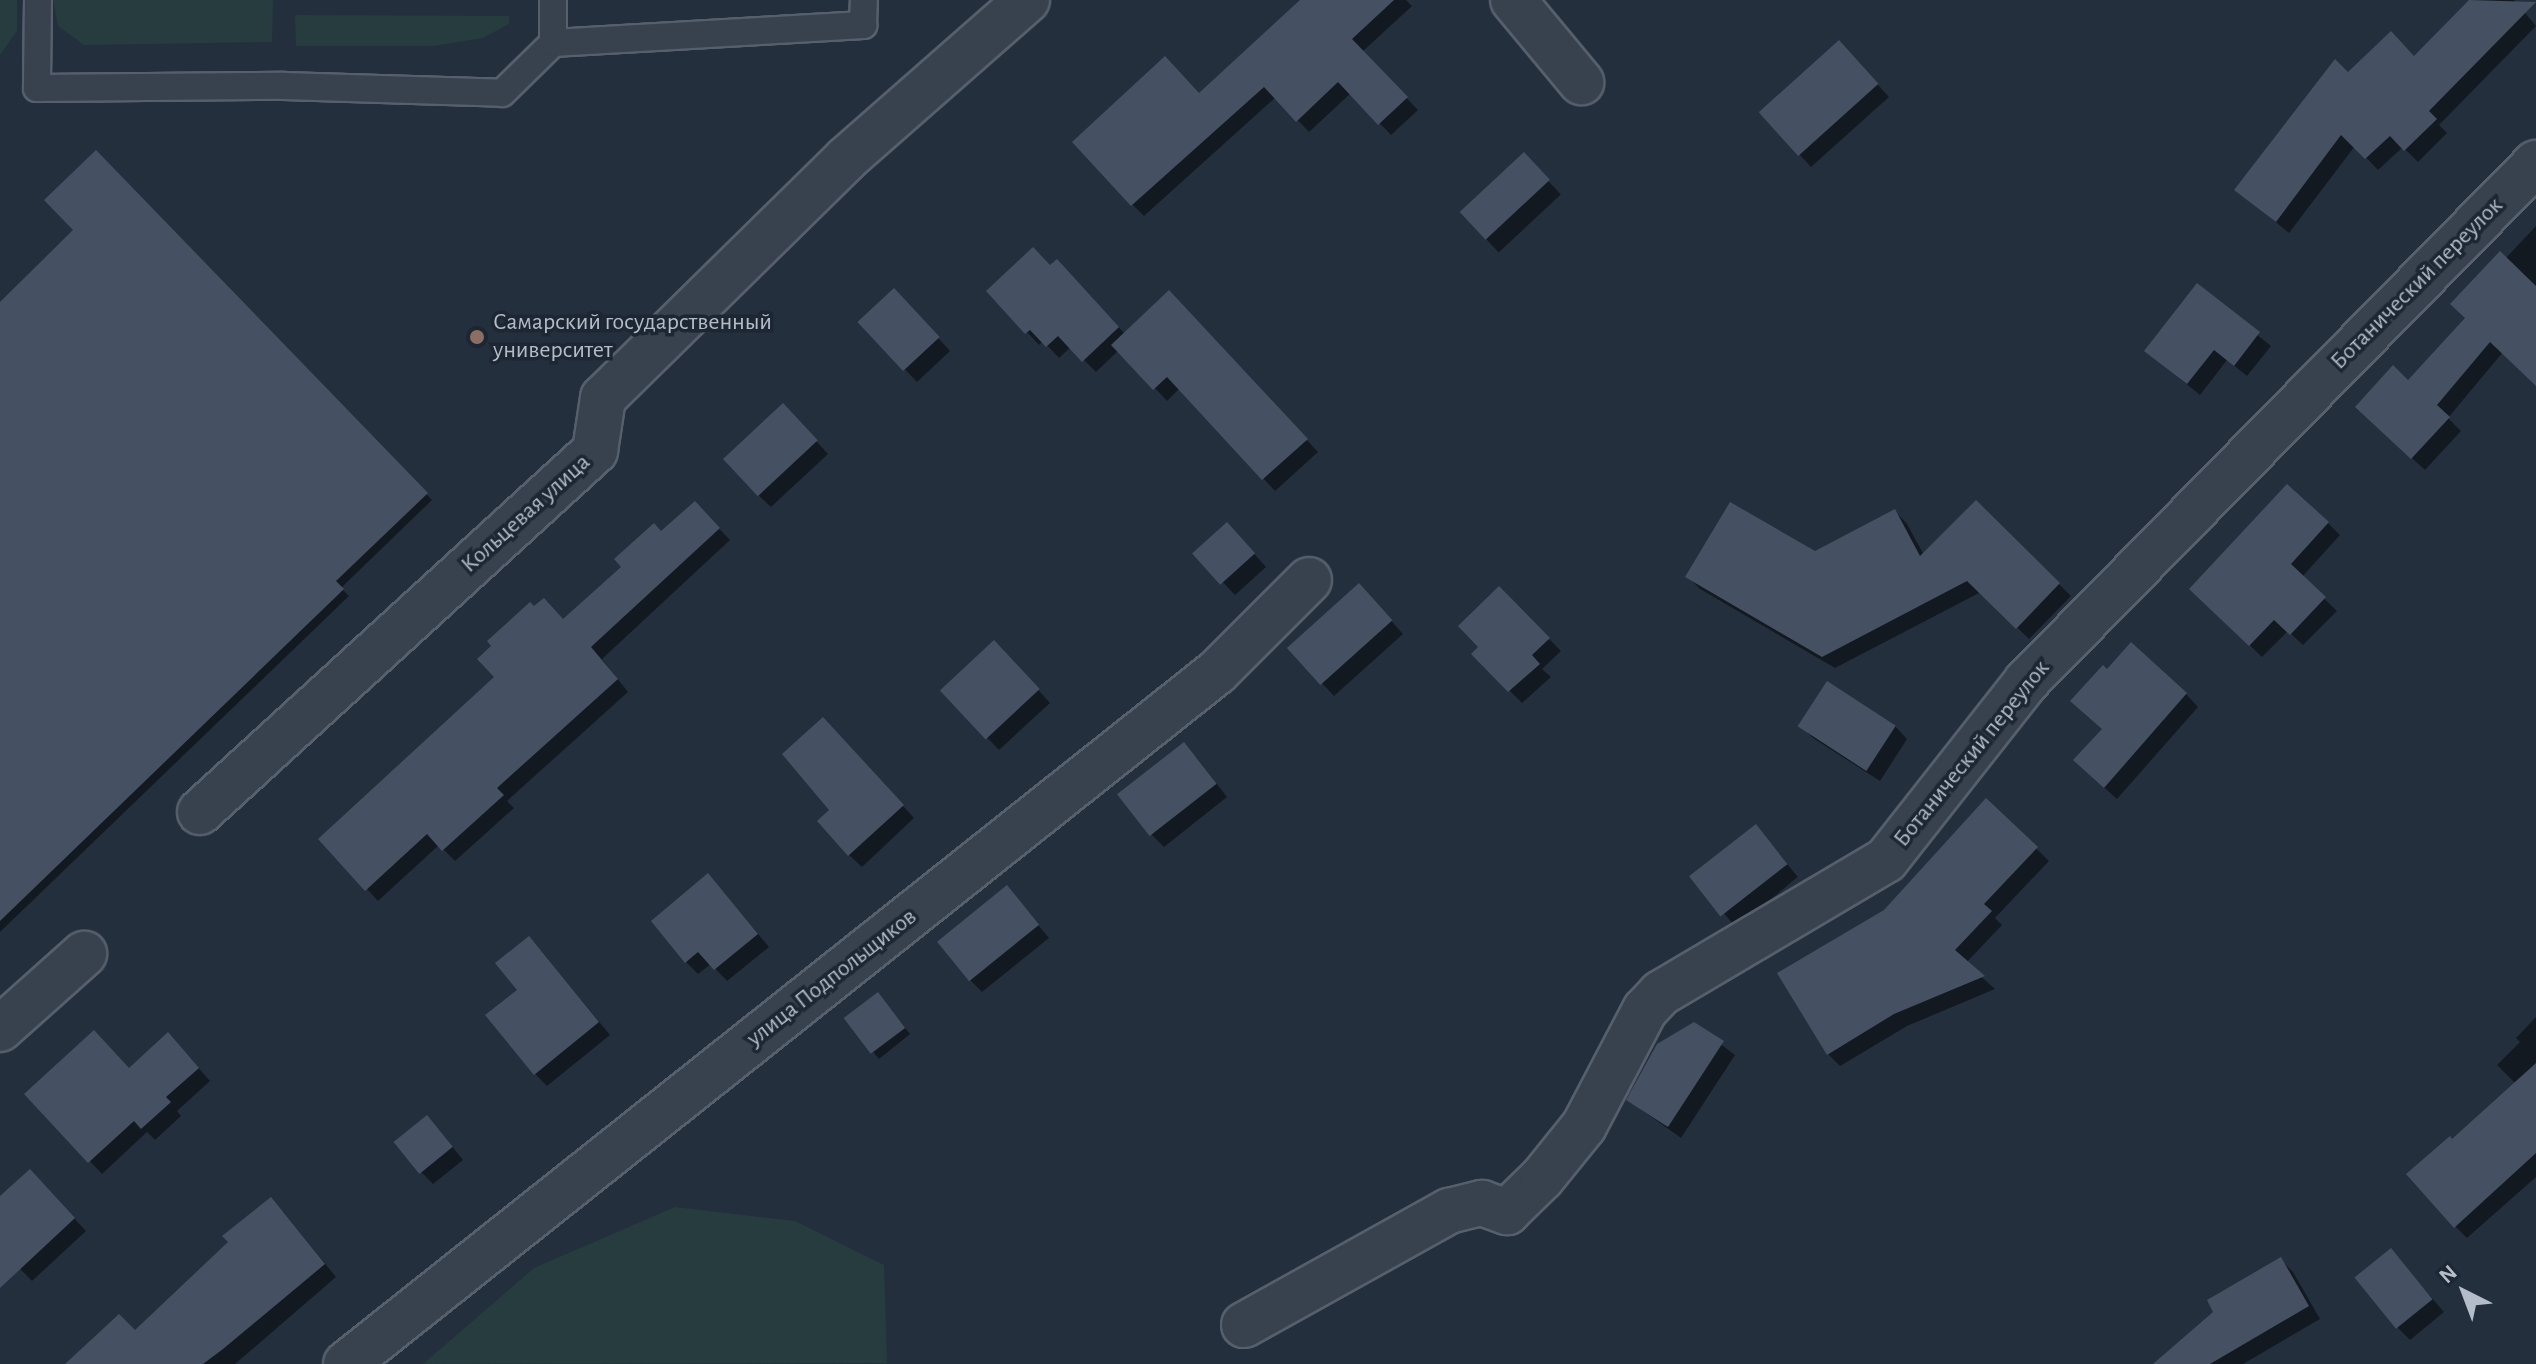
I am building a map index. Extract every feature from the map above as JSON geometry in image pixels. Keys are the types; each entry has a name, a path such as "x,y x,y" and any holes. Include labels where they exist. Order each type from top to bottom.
{"street":[{"name":"Кольцевая улица","path":"200,812 595,451 603,398 846,159 1027,0"},
{"path":"1513,0 1581,82"},
{"name":"Ботанический переулок","path":"1244,1325 1449,1211 1482,1203 1507,1212 1542,1178 1584,1126 1645,1010 1661,993 1886,860 2026,682 2536,163"},
{"name":"улица Подпольщиков","path":"346,1364 1217,672 1309,580"},
{"path":"0,1029 84,954"}],"lane":[{"path":"38,0 37,88 284,86 502,93 553,43 863,25 864,0"},
{"path":"553,0 553,43"}],"green space":[{"path":"0,0 17,0 17,31 0,55"},
{"path":"53,0 273,0 272,42 84,45 58,26"},
{"path":"295,15 509,16 509,24 483,38 434,46 296,46"},
{"path":"675,1207 795,1221 884,1265 887,1363 423,1364 534,1268"}],"building":[{"path":"1300,0 1394,0 1352,39 1408,97 1378,125 1338,82 1296,122 1264,87 1131,206 1072,142 1165,56 1199,93"},
{"path":"2469,0 2536,2 2429,111 2437,119 2404,151 2390,136 2365,159 2341,135 2276,222 2234,190 2335,59 2348,72 2391,31 2414,56"},
{"path":"1839,40 1878,84 1798,156 1759,112"},
{"path":"96,150 428,493 336,581 344,589 0,921 0,302 73,230 44,200"},
{"path":"1524,152 1550,180 1486,240 1460,212"},
{"path":"1033,247 1050,265 1057,259 1119,327 1082,362 1058,336 1046,347 1030,330 1025,334 986,291"},
{"path":"2500,251 2536,286 2536,386 2490,342 2437,405 2450,417 2411,459 2355,407 2393,365 2408,380 2465,318 2450,304"},
{"path":"2197,283 2260,332 2234,366 2214,350 2187,384 2144,351"},
{"path":"894,288 940,337 903,371 857,322"},
{"path":"1169,290 1308,439 1262,480 1167,377 1153,390 1111,345"},
{"path":"783,403 818,440 758,496 723,459"},
{"path":"2287,484 2329,522 2291,564 2326,597 2290,635 2274,620 2249,646 2189,589"},
{"path":"1976,500 2060,583 2016,629 1967,581 1822,657 1685,577 1730,502 1815,551 1895,509 1920,556"},
{"path":"695,501 720,528 591,647 618,679 497,788 504,795 442,851 427,834 365,891 318,839 494,677 477,659 491,646 487,641 530,602 534,606 544,598 563,619 621,567 614,559 654,523 661,531"},
{"path":"1227,522 1255,553 1220,585 1192,553"},
{"path":"1359,583 1392,620 1320,685 1287,648"},
{"path":"1499,586 1550,638 1532,655 1540,664 1508,692 1471,654 1478,647 1458,626"},
{"path":"994,640 1040,689 986,739 940,690"},
{"path":"2131,642 2187,693 2104,788 2073,760 2102,729 2070,701 2103,665 2107,669"},
{"path":"1827,681 1896,726 1866,771 1798,726"},
{"path":"823,717 904,805 848,856 817,821 829,810 782,754"},
{"path":"1184,742 1217,784 1150,836 1117,794"},
{"path":"1986,798 2038,847 1984,904 1992,911 1955,950 1985,976 1894,1014 1827,1055 1777,973 1884,910"},
{"path":"1756,824 1787,864 1720,917 1689,876"},
{"path":"708,873 758,934 714,970 698,952 685,963 651,921"},
{"path":"1007,885 1039,925 969,981 937,942"},
{"path":"529,936 599,1022 534,1075 485,1015 517,990 495,963"},
{"path":"878,992 905,1028 871,1054 844,1018"},
{"path":"1694,1022 1724,1041 1668,1127 1626,1100 1657,1044"},
{"path":"94,1030 129,1068 168,1032 199,1068 166,1097 171,1102 141,1129 134,1121 88,1163 24,1094"},
{"path":"2536,1063 2536,1153 2454,1228 2406,1174 2450,1136 2452,1139"},
{"path":"427,1115 453,1147 419,1174 394,1142"},
{"path":"30,1169 75,1218 0,1288 0,1196"},
{"path":"271,1197 325,1264 223,1349 203,1364 65,1364 119,1314 135,1330 228,1242 222,1236"},
{"path":"2391,1248 2433,1299 2396,1329 2354,1278"},
{"path":"2281,1257 2309,1306 2210,1364 2153,1364 2213,1312 2207,1300"}],"place":[{"name":"Самарский государственный университет","path":"477,337"}]}
